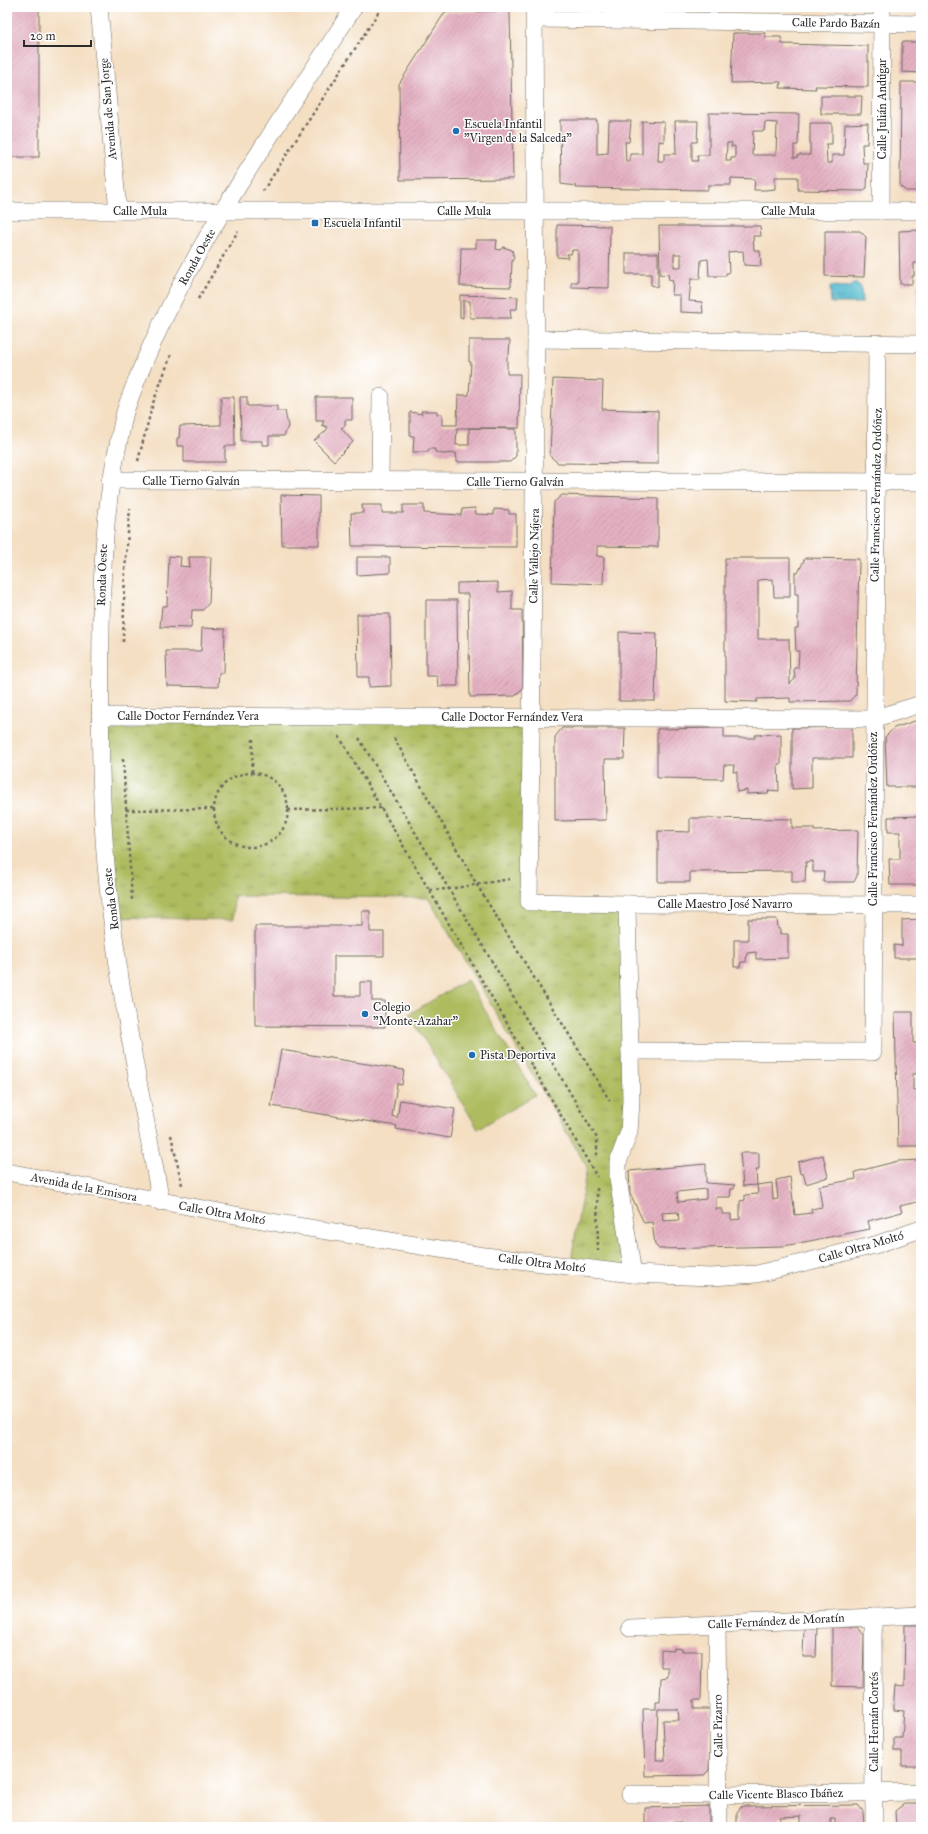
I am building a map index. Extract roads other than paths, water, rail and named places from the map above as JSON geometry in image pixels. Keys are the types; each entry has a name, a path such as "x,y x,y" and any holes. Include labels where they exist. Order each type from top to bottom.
{"street":[{"name":"Avenida de San Jorge","path":"99,7 118,211"},
{"name":"Ronda Oeste","path":"161,1202 125,1001 109,896 102,805 100,716 102,582 110,480 127,406 161,323 222,211 354,7"},
{"name":"Calle Pardo Bazán","path":"535,13 882,15 921,24"},
{"name":"Calle Vallejo Nájera","path":"529,902 536,339 535,13"},
{"name":"Calle Julián Andúgar","path":"881,211 882,15"},
{"name":"Calle Mula","path":"7,211 921,211"},
{"path":"536,339 921,344"},
{"name":"Calle Francisco Fernández Ordóñez","path":"630,1052 873,1052 873,719 877,344"},
{"path":"380,481 381,398"},
{"name":"Calle Tierno Galván","path":"110,480 921,482"},
{"name":"Calle Doctor Fernández Vera","path":"100,716 873,719 921,704"},
{"name":"Calle Maestro José Navarro","path":"529,902 627,904 921,905"},
{"path":"627,904 631,1101 629,1132 618,1162 618,1179 633,1274"},
{"name":"Avenida de la Emisora","path":"7,1172 161,1202"},
{"name":"Calle Oltra Moltó","path":"161,1202 477,1255 633,1274 711,1277 757,1274 875,1245 921,1229"},
{"name":"Calle Fernández de Moratín","path":"630,1628 921,1615"},
{"name":"Calle Hernán Cortés","path":"873,1617 874,1827"},
{"name":"Calle Pizarro","path":"717,1624 719,1827"},
{"name":"Calle Vicente Blasco Ibáñez","path":"630,1794 719,1795 921,1792"}],"water":[{"path":"855,282 861,287 862,303 831,303 830,286 849,287"}],"place":[{"name":"Escuela Infantil \"Virgen de la Salceda\"","path":"456,131"},
{"name":"Escuela Infantil","path":"315,223"},
{"name":"Colegio \"Monte-Azahar\"","path":"365,1014"},
{"name":"Pista Deportiva","path":"472,1055"}]}
